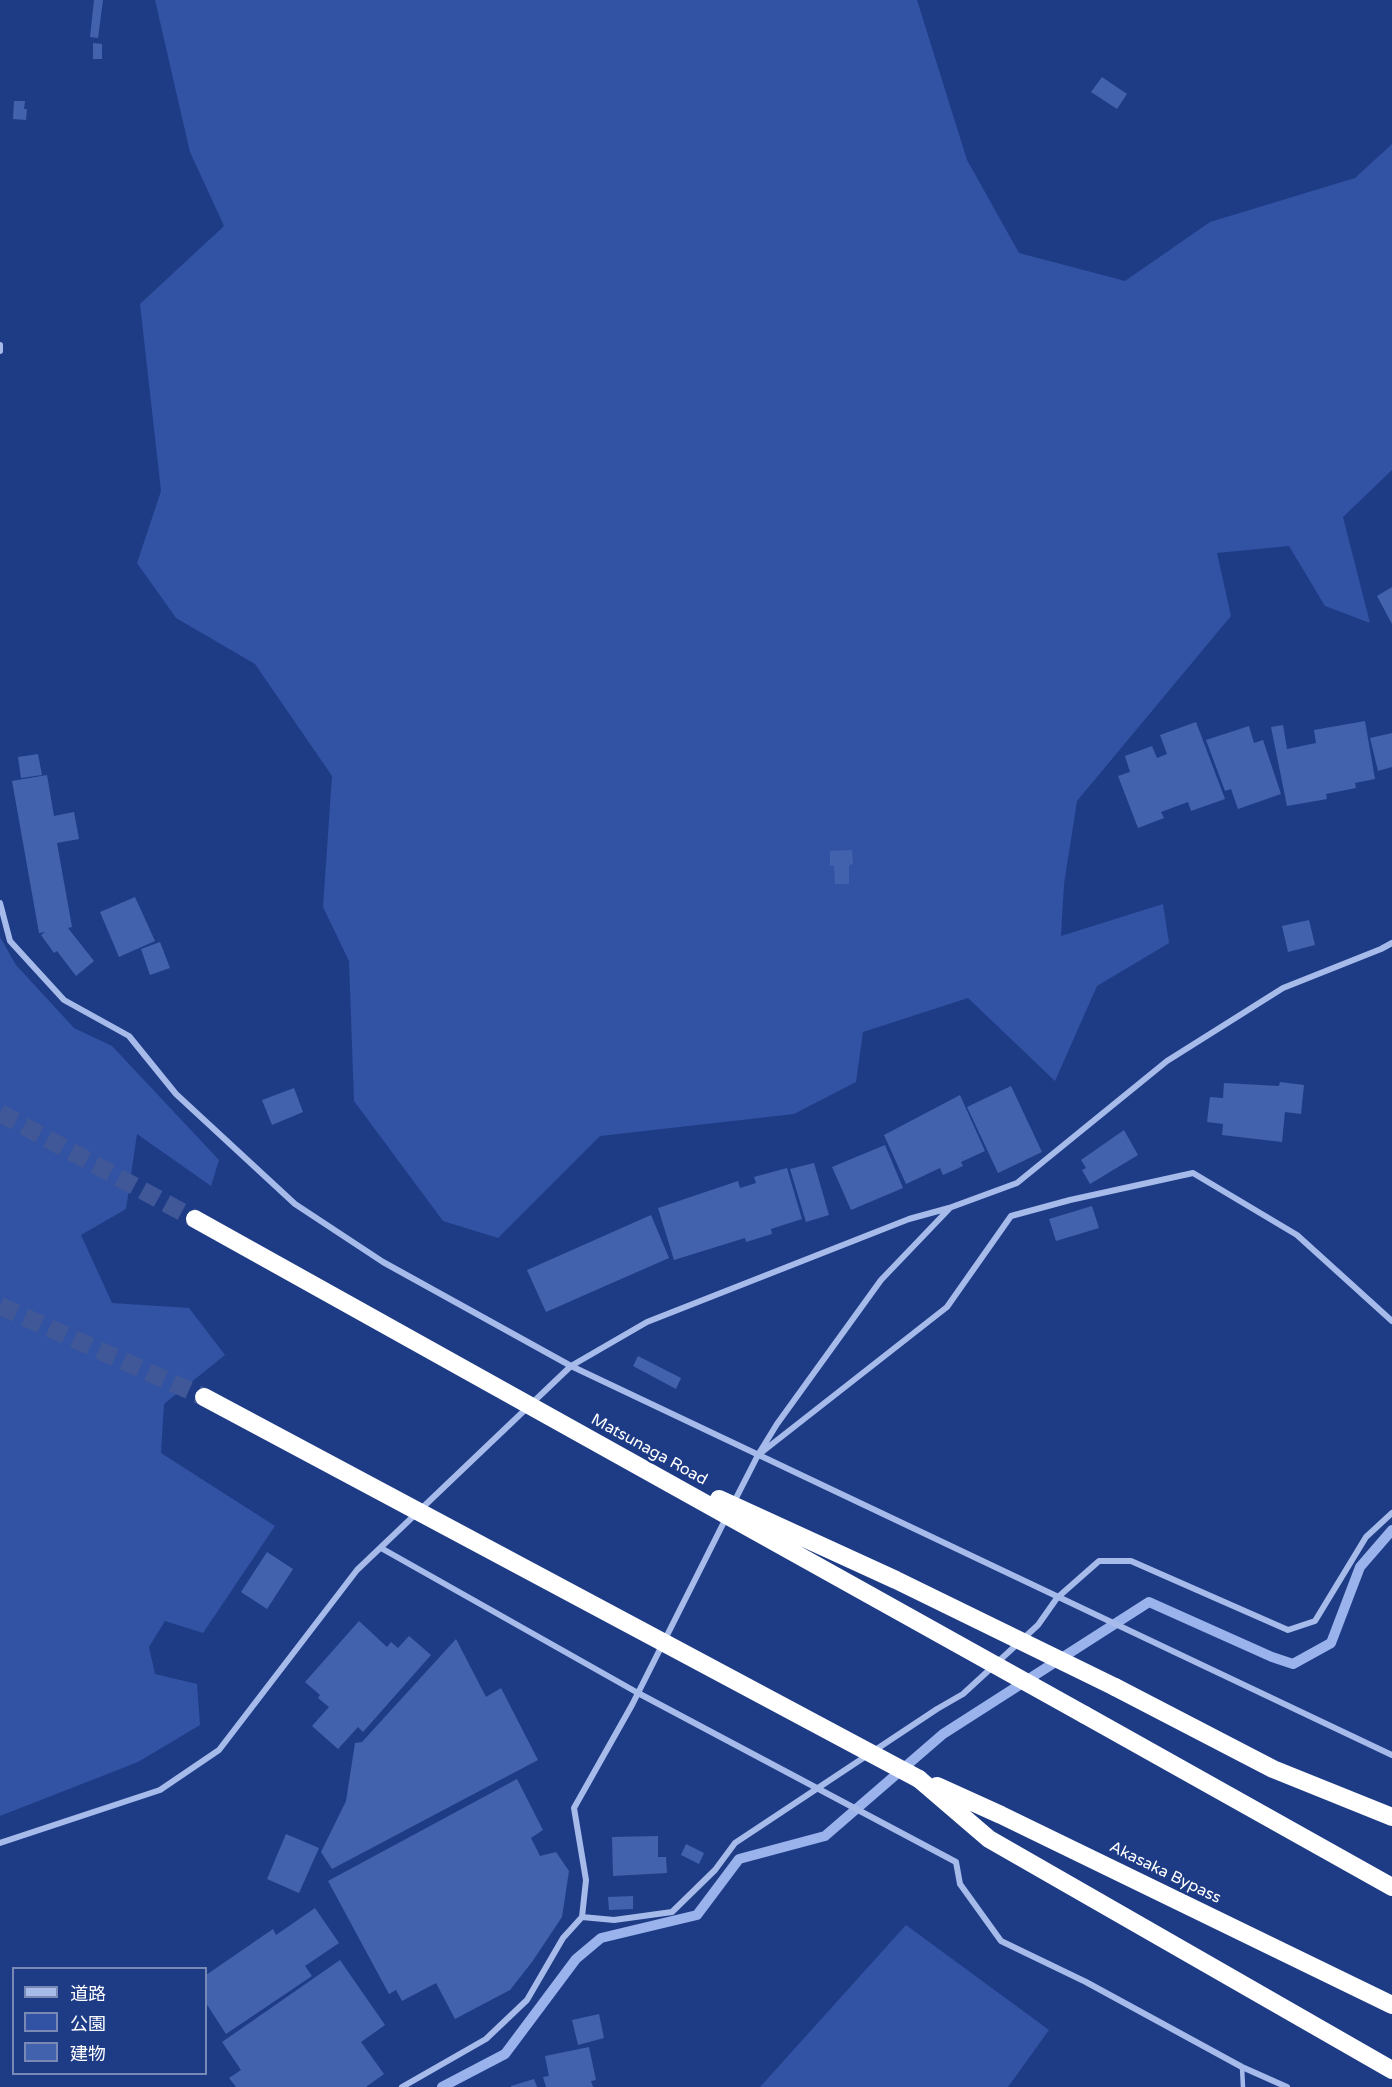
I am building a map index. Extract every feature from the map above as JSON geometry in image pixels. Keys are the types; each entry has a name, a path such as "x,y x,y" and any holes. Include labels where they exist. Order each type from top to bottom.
{"highway":[{"name":"Matsunaga Road","path":"195,1219 1392,1887"},
{"path":"204,1398 919,1779 988,1839 1392,2070"},
{"path":"598,1443 896,1580 1115,1687 1273,1769 1392,1817"},
{"name":"Akasaka Bypass","path":"919,1779 1000,1815 1392,2005"}],"street":[{"path":"0,345 0,351"},
{"path":"0,903 10,941 64,1000 129,1036 176,1094 295,1204 383,1262 571,1366 1392,1755"},
{"path":"0,1843 160,1790 219,1750 357,1570 571,1366 647,1322 909,1219 949,1208 1017,1184 1167,1061 1283,988 1381,949 1392,942"},
{"path":"758,1455 947,1307 1011,1216 1070,1200 1193,1173 1297,1235 1392,1321"},
{"path":"402,2087 486,2039 527,2000 563,1938 582,1917 586,1880 574,1808 638,1693 758,1455 777,1424 881,1280 949,1208"},
{"path":"582,1917 614,1920 672,1912 714,1870 735,1843 963,1694 1038,1625 1057,1598 1099,1561 1131,1561 1288,1630 1315,1621 1366,1537 1392,1513"},
{"path":"381,1548 638,1693 956,1863 960,1884 1001,1941 1086,1982 1242,2067 1287,2087"}],"lane":[{"path":"1242,2067 1243,2087"}],"green space":[{"path":"155,0 917,0 967,160 1019,253 1125,281 1210,222 1355,178 1392,144 1392,470 1343,517 1370,623 1325,606 1289,546 1217,553 1231,616 1077,801 1064,884 1061,936 1163,904 1169,943 1097,986 1055,1081 968,998 863,1032 856,1082 794,1114 600,1136 498,1238 443,1221 354,1101 349,961 323,907 332,776 255,664 176,618 137,563 161,491 140,304 224,226 190,152"},
{"path":"0,937 16,965 74,1028 112,1046 219,1160 211,1186 137,1134 126,1209 81,1235 112,1303 189,1308 225,1355 164,1404 161,1453 275,1526 203,1633 165,1621 149,1647 155,1674 197,1684 200,1725 138,1762 0,1816"},
{"path":"906,1925 1049,2030 1008,2087 760,2087"}],"building":[{"path":"94,0 103,0 98,38 90,37"},
{"path":"93,43 102,44 102,59 93,59"},
{"path":"1102,77 1127,94 1117,109 1091,92"},
{"path":"14,101 25,101 26,120 13,119"},
{"path":"1392,587 1392,624 1377,596"},
{"path":"1365,721 1375,779 1355,783 1356,788 1326,794 1327,799 1287,806 1271,727 1283,725 1287,749 1316,743 1314,730"},
{"path":"1196,722 1225,799 1191,811 1188,802 1161,812 1164,818 1138,828 1118,776 1130,772 1125,756 1152,746 1157,758 1167,754 1160,735"},
{"path":"1249,726 1254,743 1263,740 1281,794 1238,809 1231,789 1225,791 1206,740"},
{"path":"1392,733 1392,767 1378,771 1370,738"},
{"path":"38,754 42,775 21,778 18,757"},
{"path":"47,775 54,816 74,812 79,839 57,843 72,927 68,928 94,961 76,976 41,935 45,932 39,933 12,781"},
{"path":"852,850 853,864 849,865 849,884 835,884 834,866 830,866 830,851"},
{"path":"135,897 155,941 119,957 100,912"},
{"path":"1309,920 1315,945 1288,952 1282,926"},
{"path":"160,942 170,968 150,975 141,949"},
{"path":"1280,1082 1304,1085 1301,1114 1285,1112 1282,1142 1222,1135 1223,1124 1207,1122 1210,1097 1223,1098 1224,1083 1279,1086"},
{"path":"1011,1086 1042,1152 998,1173 967,1107"},
{"path":"294,1088 303,1112 272,1125 262,1100"},
{"path":"960,1095 985,1151 961,1162 963,1166 943,1175 940,1168 906,1184 884,1135"},
{"path":"1124,1130 1138,1155 1090,1184 1082,1170 1086,1168 1081,1160"},
{"path":"885,1145 903,1188 851,1210 832,1167"},
{"path":"814,1163 829,1215 806,1222 790,1169"},
{"path":"787,1168 802,1219 771,1229 772,1234 746,1242 745,1238 674,1260 658,1208 738,1181 740,1188 756,1183 754,1177"},
{"path":"1092,1206 1099,1228 1056,1241 1049,1219"},
{"path":"651,1215 669,1258 546,1312 527,1270"},
{"path":"638,1356 681,1378 676,1389 633,1366"},
{"path":"267,1552 293,1569 267,1609 241,1592"},
{"path":"359,1621 387,1647 391,1642 398,1648 409,1636 431,1655 363,1732 358,1727 338,1749 312,1726 329,1707 318,1698 320,1695 305,1682"},
{"path":"456,1639 486,1697 501,1688 538,1760 332,1869 321,1852 346,1801 355,1743 362,1742"},
{"path":"517,1779 543,1830 531,1838 540,1856 556,1852 569,1871 562,1917 510,1990 455,2019 436,1983 402,2001 396,1990 389,1994 328,1881"},
{"path":"286,1834 319,1848 299,1893 267,1879"},
{"path":"658,1836 658,1857 666,1857 667,1873 613,1876 612,1837"},
{"path":"686,1844 704,1853 699,1864 681,1855"},
{"path":"633,1896 633,1909 609,1910 608,1897"},
{"path":"315,1908 339,1943 305,1966 312,1976 226,2034 207,2005 207,1974 273,1929 276,1935"},
{"path":"340,1960 385,2025 361,2042 384,2074 366,2087 236,2087 229,2078 241,2070 222,2042"},
{"path":"599,2014 604,2038 578,2045 572,2020"},
{"path":"589,2047 596,2080 591,2081 593,2087 546,2087 543,2077 549,2076 545,2056"},
{"path":"534,2079 537,2087 511,2087 511,2086"}],"waterway":[{"path":"442,2087 505,2054 576,1959 601,1938 697,1915 739,1859 825,1836 943,1734 1149,1602 1272,1657 1293,1664 1331,1643 1360,1567 1392,1530"}],"tunnel":[{"path":"0,1113 195,1219"},
{"path":"0,1306 204,1397"}]}
